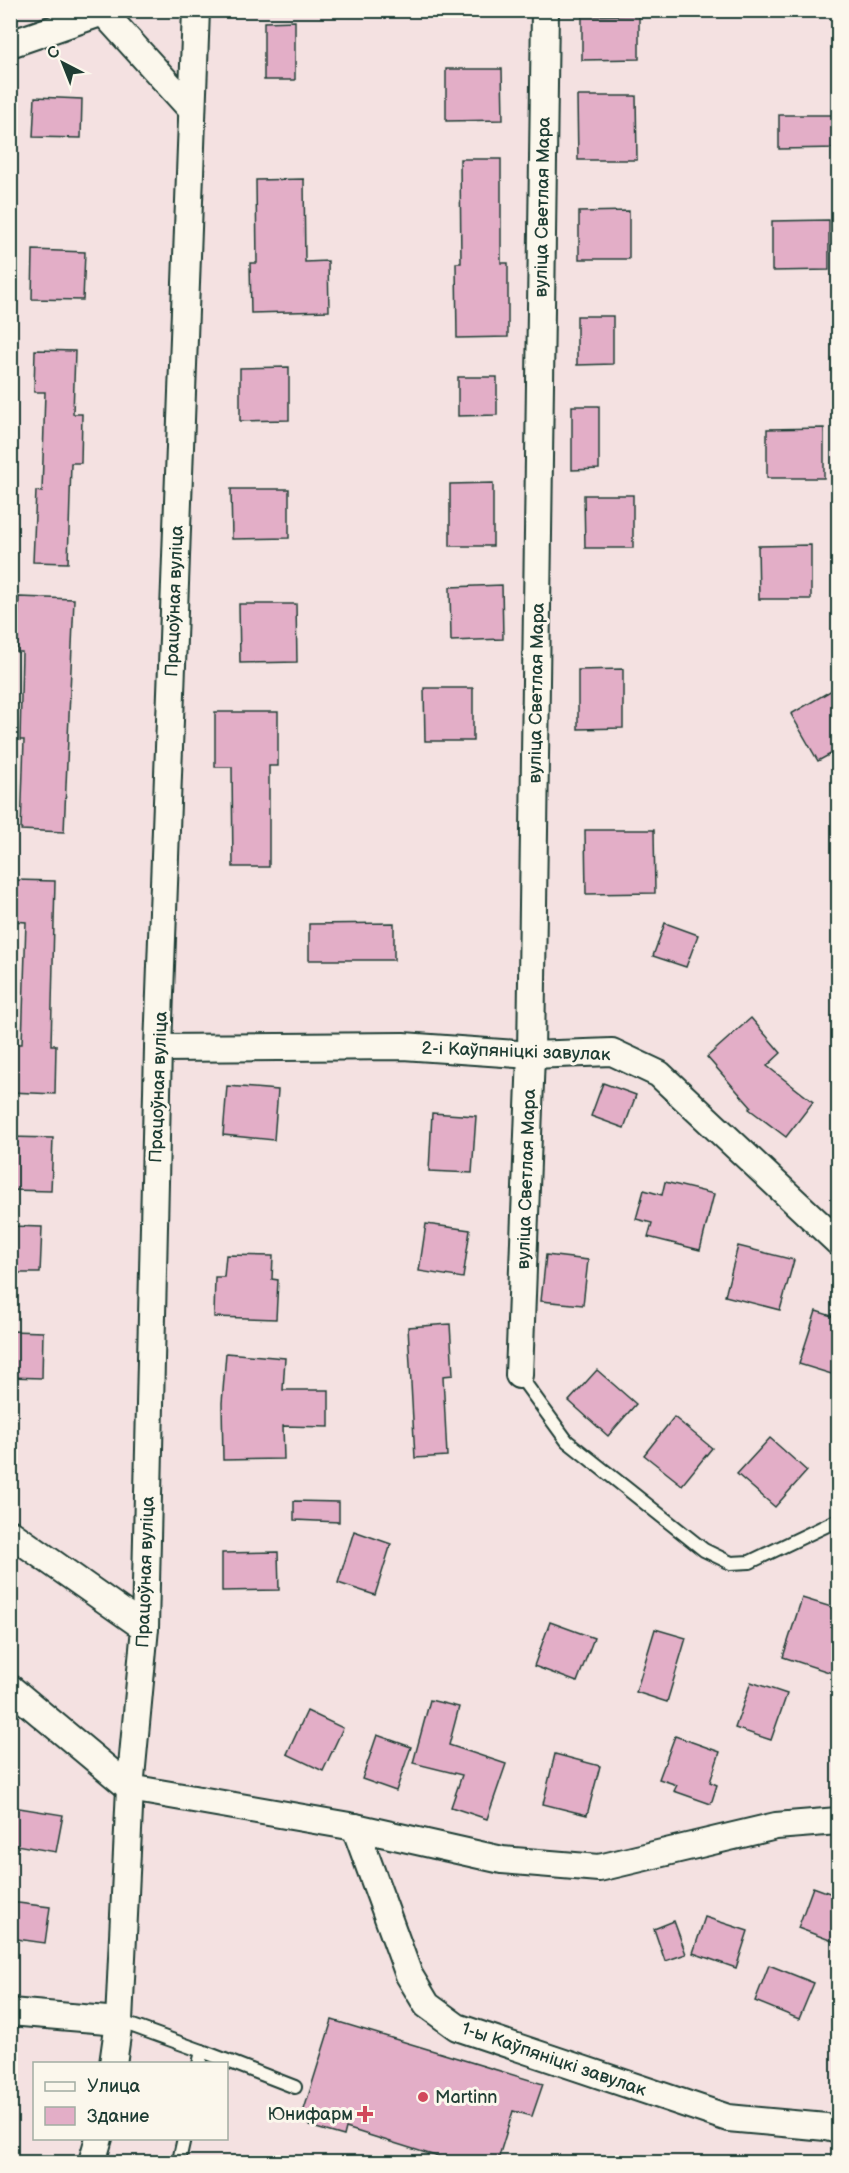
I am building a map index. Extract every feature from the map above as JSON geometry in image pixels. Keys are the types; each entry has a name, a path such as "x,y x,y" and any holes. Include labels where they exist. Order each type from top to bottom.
{"street":[{"name":"Працоўная вуліца","path":"113,2062 120,2021 130,1788 145,1629 158,1048 196,10"},
{"name":"вуліца Светлая Мара","path":"519,1375 531,1055 545,10"},
{"path":"10,44 106,11 191,109"},
{"name":"2-і Каўпяніцкі завулак","path":"158,1048 403,1046 531,1055 612,1052 659,1074 838,1242"},
{"path":"10,1533 145,1629"},
{"path":"10,1688 130,1788 355,1827 502,1860 599,1868 776,1826 838,1821"},
{"name":"1-ы Каўпяніцкі завулак","path":"355,1827 409,1975 427,2005 457,2026 728,2118 838,2130"},
{"path":"10,2012 120,2021"},
{"path":"92,2163 99,2140"}],"lane":[{"path":"519,1375 567,1442 704,1550 731,1563 750,1562 838,1520"},
{"path":"120,2021 295,2087"},
{"path":"199,2062 202,2051"},
{"path":"180,2157 184,2140"}],"building":[{"path":"639,15 639,59 582,60 582,16"},
{"path":"295,21 295,80 264,80 264,22"},
{"path":"446,69 502,69 503,120 446,121"},
{"path":"577,96 636,96 637,160 578,160"},
{"path":"35,97 82,99 81,138 33,137"},
{"path":"779,115 838,115 838,148 779,149"},
{"path":"460,159 501,159 501,263 508,263 508,337 457,338 456,263 461,263"},
{"path":"304,179 305,262 328,261 329,311 251,313 250,263 257,263 256,180"},
{"path":"629,211 629,259 579,259 579,212"},
{"path":"829,220 829,270 772,271 772,221"},
{"path":"33,250 85,252 83,300 32,299"},
{"path":"577,316 613,316 613,364 577,365"},
{"path":"35,350 75,351 73,414 82,414 81,463 71,463 68,563 33,562 36,491 42,492 45,392 34,392"},
{"path":"289,367 289,420 240,421 240,368"},
{"path":"458,377 497,377 497,415 458,416"},
{"path":"572,406 599,406 599,469 572,470"},
{"path":"824,428 824,478 767,478 767,429"},
{"path":"493,483 493,546 450,546 450,484"},
{"path":"231,489 289,489 289,538 232,539"},
{"path":"584,495 633,495 633,548 585,548"},
{"path":"811,545 811,599 759,599 758,546"},
{"path":"502,585 503,639 451,641 450,587"},
{"path":"19,597 74,599 64,832 21,830 24,740 20,740 22,652 17,652"},
{"path":"239,604 296,604 297,662 240,663"},
{"path":"623,669 623,728 578,729 578,670"},
{"path":"424,688 473,688 473,741 425,741"},
{"path":"832,690 838,702 838,750 818,761 791,714"},
{"path":"215,712 278,712 278,766 269,766 269,867 233,867 232,767 215,767"},
{"path":"585,830 654,830 655,893 586,894"},
{"path":"15,880 55,881 51,1045 56,1045 55,1094 10,1092 10,1044 22,1044 26,922 13,921"},
{"path":"394,923 394,960 309,960 309,924"},
{"path":"665,923 698,935 686,967 653,956"},
{"path":"751,1018 781,1053 767,1066 813,1102 786,1137 749,1109 751,1107 707,1057"},
{"path":"603,1083 636,1095 624,1128 591,1116"},
{"path":"227,1086 278,1090 274,1140 223,1135"},
{"path":"432,1113 476,1116 472,1173 429,1171"},
{"path":"10,1137 53,1138 51,1191 10,1190"},
{"path":"665,1182 714,1194 700,1250 648,1237 652,1223 636,1219 644,1190 662,1195"},
{"path":"426,1224 470,1230 463,1278 419,1271"},
{"path":"10,1226 42,1227 40,1273 10,1273"},
{"path":"738,1246 794,1260 780,1310 725,1296"},
{"path":"226,1255 273,1256 272,1279 278,1280 276,1319 214,1317 215,1277 224,1277"},
{"path":"546,1255 588,1260 583,1305 541,1301"},
{"path":"816,1311 838,1318 838,1376 799,1364"},
{"path":"450,1324 453,1375 443,1376 447,1456 415,1458 408,1327"},
{"path":"10,1331 43,1332 42,1378 10,1377"},
{"path":"226,1353 285,1358 283,1390 329,1390 329,1427 283,1426 284,1459 223,1460 222,1403"},
{"path":"597,1370 636,1404 608,1436 569,1401"},
{"path":"674,1417 712,1448 682,1485 644,1455"},
{"path":"770,1438 807,1471 775,1507 737,1474"},
{"path":"294,1501 339,1502 339,1522 294,1520"},
{"path":"354,1531 391,1544 375,1595 338,1583"},
{"path":"278,1552 279,1590 222,1591 222,1553"},
{"path":"802,1598 838,1609 838,1675 783,1657"},
{"path":"550,1622 594,1638 577,1682 534,1666"},
{"path":"655,1629 686,1638 667,1702 636,1692"},
{"path":"751,1682 787,1694 771,1740 735,1728"},
{"path":"430,1700 459,1707 449,1745 506,1764 487,1819 451,1807 462,1775 413,1763"},
{"path":"307,1711 343,1728 323,1771 287,1754"},
{"path":"377,1735 411,1747 396,1791 362,1779"},
{"path":"675,1736 720,1752 710,1782 717,1785 711,1804 674,1791 677,1785 659,1779"},
{"path":"555,1754 600,1766 587,1815 543,1804"},
{"path":"13,1807 63,1815 56,1852 10,1844"},
{"path":"813,1887 838,1896 838,1931 835,1942 798,1928"},
{"path":"10,1902 50,1907 45,1943 10,1938"},
{"path":"705,1917 748,1931 736,1968 693,1953"},
{"path":"674,1921 686,1954 665,1961 654,1929"},
{"path":"769,1965 814,1983 799,2019 755,2001"},
{"name":"Martinn","path":"332,2020 543,2084 532,2116 513,2111 497,2163 458,2163 346,2128 344,2136 309,2126 311,2120 302,2116"}],"place":[{"name":"Martinn","path":"423,2097"},
{"name":"Юнифарм","path":"365,2114"}]}
